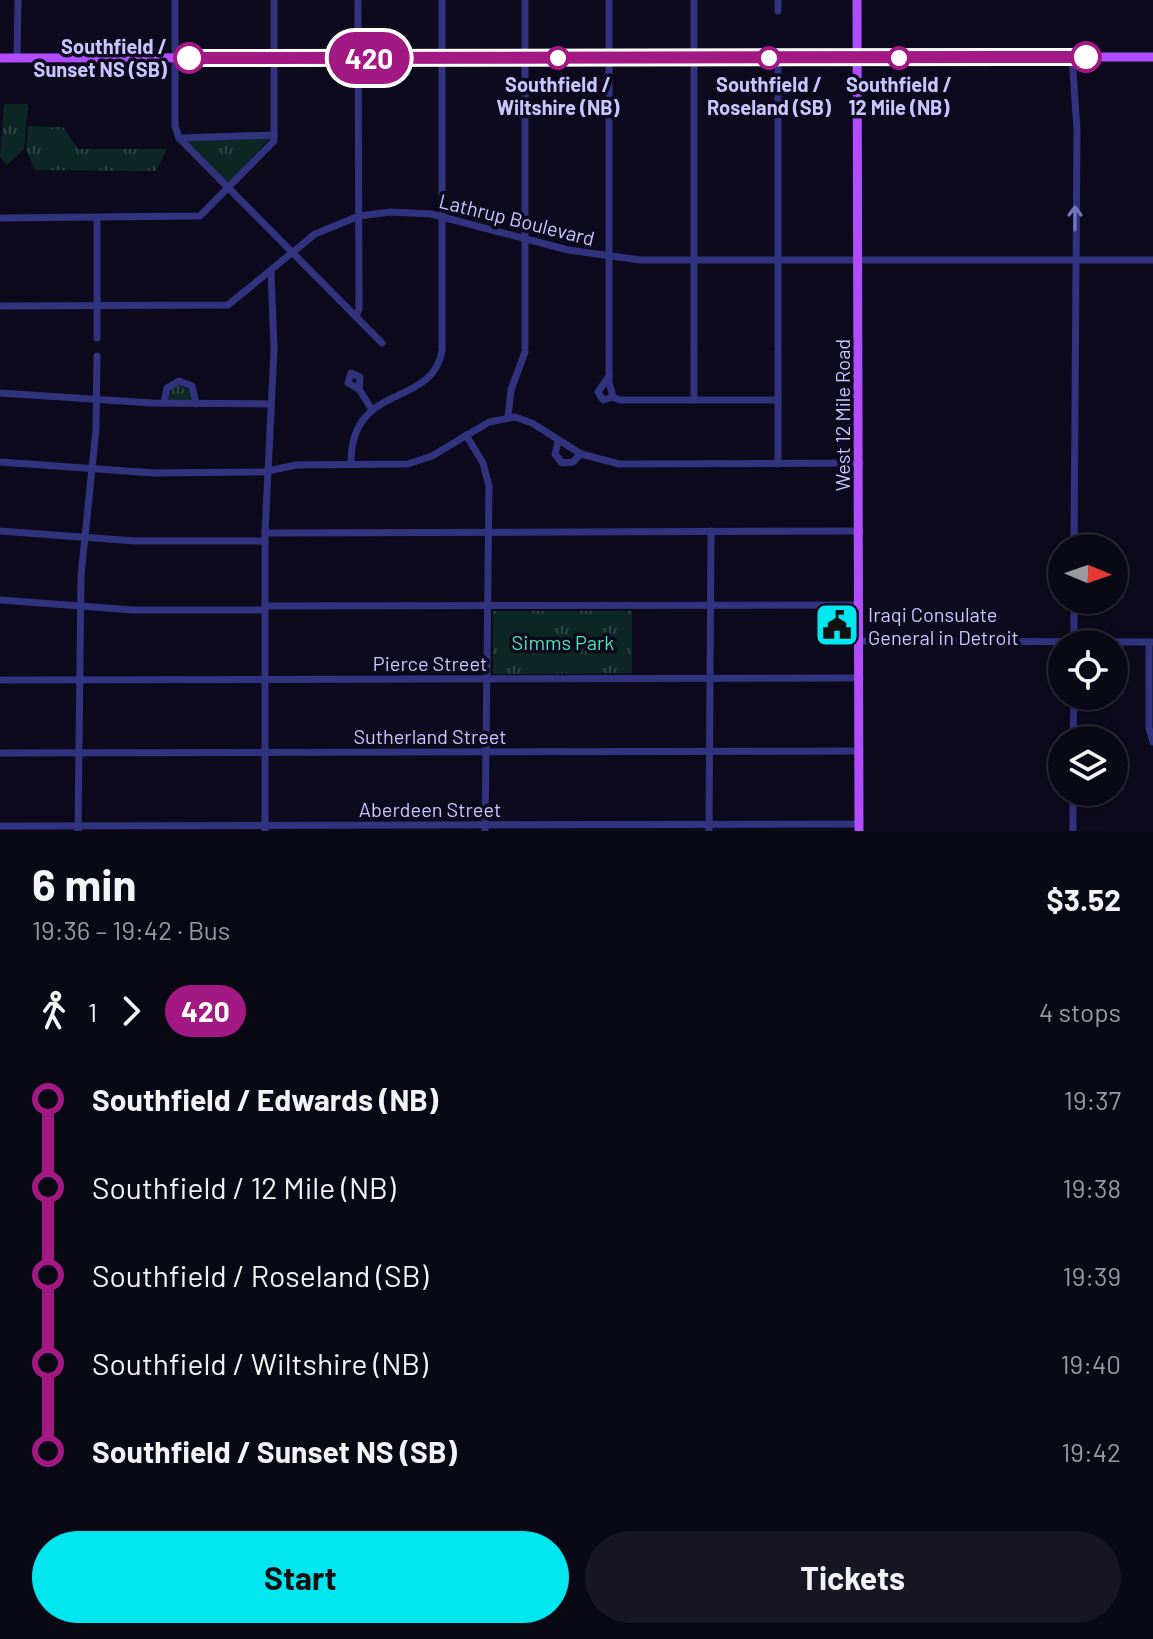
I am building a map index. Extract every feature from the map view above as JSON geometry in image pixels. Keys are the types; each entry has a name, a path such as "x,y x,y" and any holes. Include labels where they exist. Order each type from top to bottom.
{"main road":[{"name":"West 12 Mile Road","path":"857,0 859,828"},
{"path":"0,58 1153,57"}],"street":[{"path":"17,58 18,0"},
{"path":"175,0 175,126 179,138 382,343"},
{"path":"0,218 200,216 272,146 274,0"},
{"path":"356,317 359,309 358,0"},
{"path":"351,464 353,433 372,410 428,377 437,368 442,349 442,0"},
{"path":"508,417 511,390 525,349 525,0"},
{"path":"609,0 609,376 613,397"},
{"path":"694,0 694,400"},
{"path":"778,0 778,11"},
{"path":"1072,57 1076,126 1074,534"},
{"path":"778,58 778,464"},
{"path":"179,138 274,135"},
{"name":"Lathrup Boulevard","path":"0,306 228,305 271,271 290,251 315,234 359,216 404,211 442,216 525,240 609,257 694,262 1153,260"},
{"path":"97,218 97,338"},
{"path":"265,829 265,537 274,349 271,271"},
{"path":"78,828 81,605 84,536 93,468 97,356"},
{"path":"609,376 598,392 603,400 613,397 778,400"},
{"path":"164,403 167,388 179,381 192,386 196,404"},
{"path":"359,389 372,410"},
{"path":"0,393 164,403 271,404"},
{"path":"0,462 154,473 268,471 288,465 420,462 494,420 508,417 528,422 581,454 631,465 860,463"},
{"path":"466,435 488,479 485,828"},
{"path":"558,442 555,454 562,463 573,462 581,454"},
{"path":"0,531 148,541 487,532 860,531"},
{"path":"709,828 711,531"},
{"path":"0,600 154,610 860,605"},
{"path":"860,641 1048,643"},
{"path":"1128,642 1151,642 1149,728 1153,742"},
{"name":"Pierce Street","path":"0,680 860,678"},
{"name":"Sutherland Street","path":"0,753 860,751"},
{"path":"1073,806 1073,831"},
{"name":"Aberdeen Street","path":"0,826 859,828"}],"green space":[{"path":"4,104 28,104 24,149 7,165 0,157"},
{"path":"28,126 63,127 78,149 167,149 156,171 35,170 26,150"},
{"path":"43,128 65,130 64,142 42,140"},
{"path":"270,138 228,184 185,141"},
{"path":"179,385 192,392 190,400 169,400 172,387"},
{"name":"Simms Park","path":"493,611 632,611 632,673 493,674"},
{"path":"538,614 535,630 526,643 514,652 497,656 497,615"},
{"path":"544,644 570,644 570,672 544,673"}],"bus line":[{"name":"420","path":"189,58 1086,57"}],"place":[{"name":"Southfield / Sunset NS (SB)","path":"189,58"},
{"name":"Southfield / Wiltshire (NB)","path":"558,58"},
{"name":"Southfield / Roseland (SB)","path":"769,58"},
{"name":"Southfield / 12 Mile (NB)","path":"899,58"},
{"name":"Iraqi Consulate General in Detroit","path":"837,625"}]}
